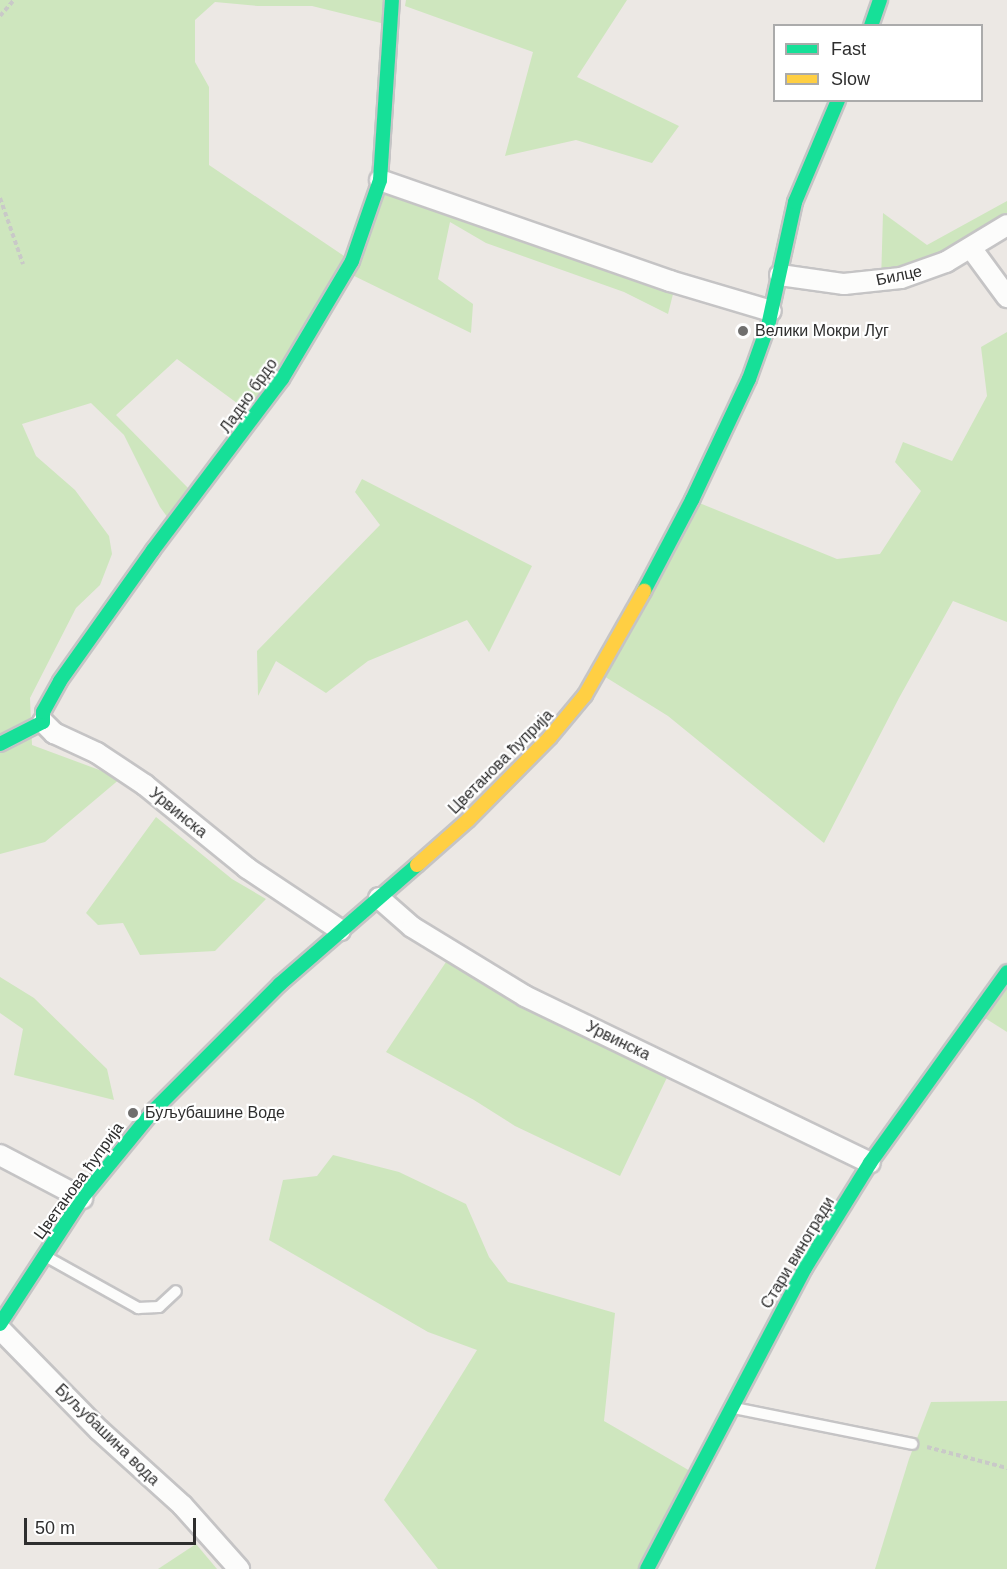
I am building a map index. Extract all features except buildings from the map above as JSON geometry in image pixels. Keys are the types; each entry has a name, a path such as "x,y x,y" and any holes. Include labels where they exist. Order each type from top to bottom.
{"street":[{"name":"Ладно брдо","path":"43,722 43,712 60,681 153,550 282,379 352,261 368,221 380,180 392,0"},
{"path":"872,24 880,0"},
{"name":"Цветанова ћуприја","path":"0,1327 82,1198 132,1135 169,1095 280,984 439,847 519,770 585,695 627,623 728,428 750,379 771,311 795,202 837,102"},
{"path":"380,180 649,274 771,311"},
{"name":"Билце","path":"780,275 843,284 881,282 928,270 971,248 1007,225"},
{"path":"971,248 1007,297"},
{"path":"0,744 43,722"},
{"name":"Урвинска","path":"43,722 48,729 61,738 97,753 127,773 247,868 340,930"},
{"name":"Урвинска","path":"379,898 412,927 525,996 870,1163"},
{"name":"Стари виногради","path":"647,1569 805,1268 870,1163 1007,972"},
{"path":"0,1155 82,1198"},
{"name":"Буљубашина вода","path":"0,1327 99,1430 182,1505 239,1569"}],"lane":[{"path":"45,1256 138,1308 159,1307 176,1291"},
{"path":"730,1408 912,1444"}],"path":[{"path":"0,16 14,0"},
{"path":"0,198 23,264"},
{"path":"912,1444 1007,1468"}],"green space":[{"path":"0,0 390,0 389,25 312,6 258,6 215,2 195,20 195,62 209,87 209,165 350,260 380,180 674,290 668,314 624,292 486,243 450,222 438,279 473,304 471,333 346,272 256,417 177,359 116,415 189,489 168,518 160,507 124,435 91,403 22,424 36,456 75,490 109,536 112,554 100,585 76,608 30,698 32,745 121,778 45,842 0,854"},
{"path":"406,0 627,0 577,77 679,126 652,163 576,140 505,156 533,52 405,6"},
{"path":"1007,201 1007,225 881,282 883,213 927,245"},
{"path":"1007,332 1007,622 953,601 899,698 824,843 668,716 599,673 692,500 837,559 880,554 921,491 895,462 903,442 952,461 987,396 981,347"},
{"path":"362,479 532,566 489,652 467,620 368,661 326,693 276,661 258,696 257,651 380,525 355,492"},
{"path":"156,817 232,879 266,899 215,951 140,955 123,923 98,925 86,913"},
{"path":"452,953 672,1067 620,1176 515,1126 474,1100 386,1052"},
{"path":"1007,972 1007,1032 977,1013"},
{"path":"0,977 34,998 107,1069 114,1100 14,1075 23,1029 0,1013"},
{"path":"333,1155 399,1172 466,1204 489,1257 508,1282 615,1313 604,1421 697,1475 647,1569 438,1569 384,1500 477,1350 428,1332 269,1240 283,1180 317,1176"},
{"path":"1007,1401 1007,1569 875,1569 909,1459 931,1402"},
{"path":"196,1544 217,1569 158,1569"}],"traffic: fast":[{"path":"0,744 43,722 43,712 60,681 153,550 282,379 352,261 380,180 392,0"},
{"path":"872,24 880,0"},
{"path":"644,591 692,500 749,379 768,326 795,202 837,102"},
{"path":"0,1324 82,1198 154,1110 280,984 417,865"},
{"path":"647,1569 805,1268 870,1163 1007,972"}],"traffic: slow":[{"path":"417,865 468,820 550,737 585,695 644,591"}],"place":[{"name":"Велики Мокри Луг","path":"743,331"},
{"name":"Буљубашине Воде","path":"133,1113"}]}
